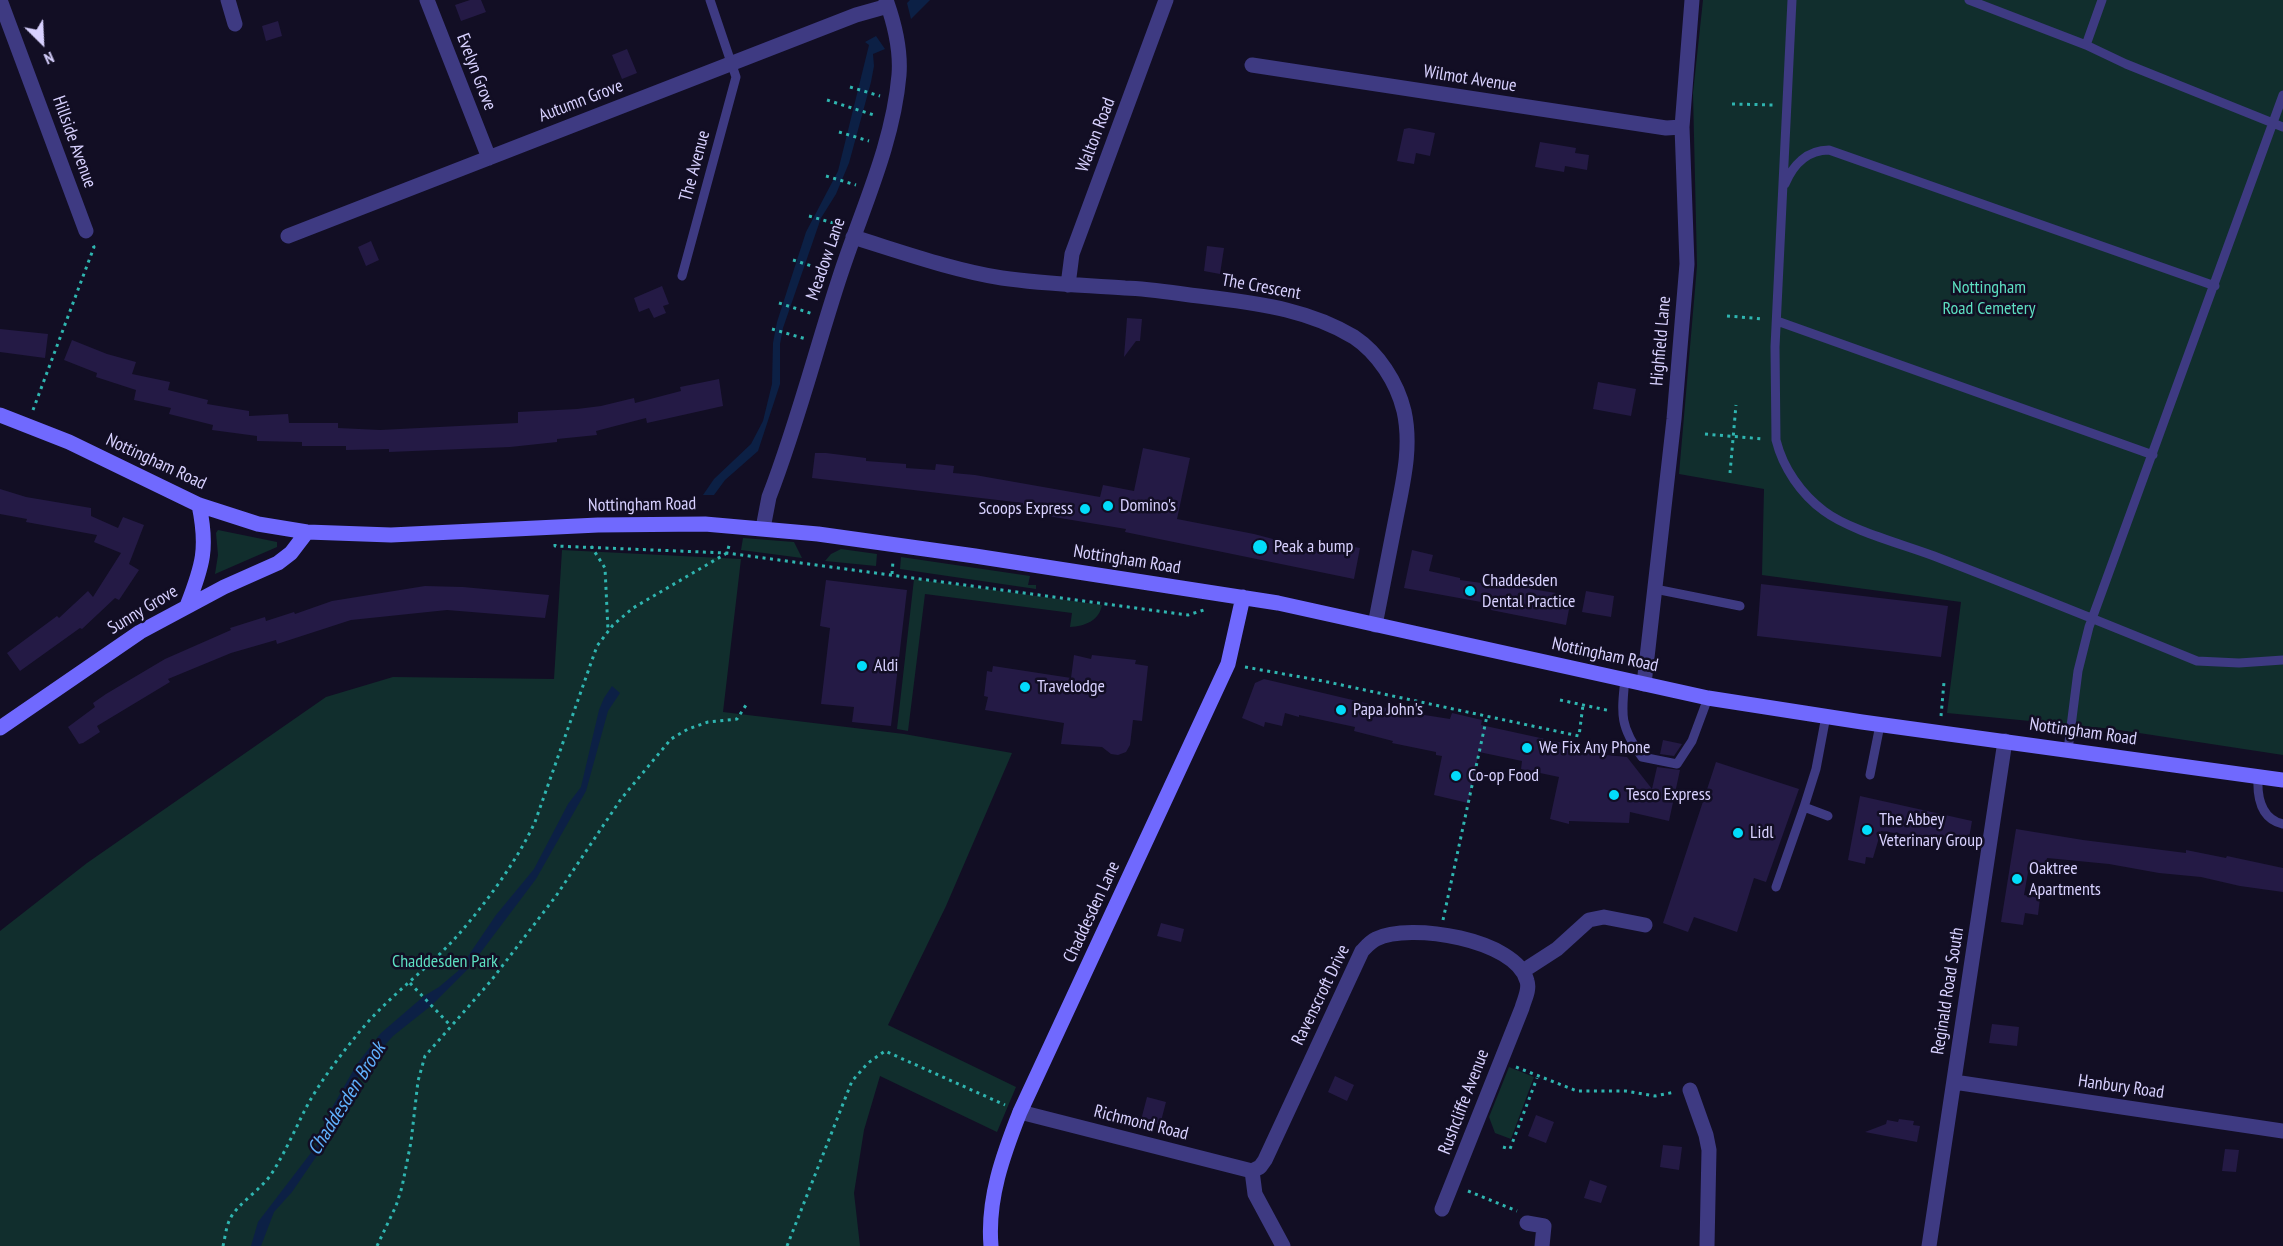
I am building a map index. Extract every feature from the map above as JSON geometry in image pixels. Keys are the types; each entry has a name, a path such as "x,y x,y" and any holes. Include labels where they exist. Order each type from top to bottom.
{"street":[{"name":"Hillside Avenue","path":"0,0 86,231"},
{"path":"228,0 235,24"},
{"name":"Evelyn Grove","path":"427,0 489,158"},
{"name":"Walton Road","path":"1068,285 1072,254 1166,0"},
{"name":"Highfield Lane","path":"1644,684 1674,419 1688,264 1682,127 1692,0"},
{"name":"Autumn Grove","path":"288,237 887,3"},
{"name":"Meadow Lane","path":"763,528 769,497 884,146 896,93 899,57 897,33 887,3"},
{"name":"Wilmot Avenue","path":"1252,64 1607,120 1666,128 1682,127"},
{"name":"The Crescent","path":"853,237 937,263 986,275 1068,285 1126,288 1244,302 1294,311 1355,338 1376,357 1400,397 1408,442 1407,463 1375,625"},
{"name":"Nottingham Road","path":"0,415 69,442 199,505 258,524 307,532 391,535 648,523 705,524 763,528 905,545 1278,603 1708,698 1880,725 2283,780"},
{"path":"187,606 201,571 204,556 204,534 199,505"},
{"name":"Sunny Grove","path":"0,728 140,632 187,606 278,562 291,553 307,532"},
{"name":"Chaddesden Lane","path":"991,1246 994,1189 1002,1156 1020,1112 1228,664 1243,597"},
{"name":"Reginald Road South","path":"1929,1246 2005,741"},
{"path":"1523,970 1557,949 1589,920 1614,918 1645,925"},
{"name":"Ravenscroft Drive","path":"1252,1171 1260,1167 1265,1160 1366,947 1376,939 1396,934 1463,939 1492,948 1512,959 1523,970"},
{"name":"Rushcliffe Avenue","path":"1442,1209 1522,1008 1528,989 1523,970"},
{"name":"Hanbury Road","path":"1954,1082 2283,1131"},
{"path":"1690,1090 1707,1135 1709,1150 1707,1246"},
{"name":"Richmond Road","path":"1020,1112 1252,1171"},
{"path":"1252,1171 1255,1194 1282,1246"},
{"path":"1527,1222 1544,1226 1542,1246"}],"lane":[{"name":"The Avenue","path":"682,276 736,77 710,0"},
{"path":"1792,0 1777,321 1776,440 1790,473 1807,496 1836,519 2197,661 2239,663 2283,660"},
{"path":"1969,0 2086,45 2126,64 2283,127"},
{"path":"2086,45 2102,0"},
{"path":"2067,750 2078,671 2092,618 2283,95"},
{"path":"1783,189 1794,167 1804,157 1814,152 1829,150 2215,285"},
{"path":"1777,321 2153,455"},
{"path":"1655,589 1740,606"},
{"path":"1625,679 1621,713 1629,739 1642,757 1677,764 1692,741 1708,698"},
{"path":"1776,887 1816,770 1826,716"},
{"path":"1870,775 1880,725"},
{"path":"2258,777 2259,796 2268,818 2283,824"},
{"path":"1804,807 1828,816"}],"path":[{"path":"850,87 873,94"},
{"path":"826,100 870,114"},
{"path":"1732,104 1787,105"},
{"path":"839,132 864,140"},
{"path":"826,176 850,183"},
{"path":"809,216 829,222"},
{"path":"28,426 94,247 86,231"},
{"path":"793,260 814,266"},
{"path":"779,303 798,309"},
{"path":"1727,316 1777,321"},
{"path":"772,329 790,334"},
{"path":"1730,473 1736,405"},
{"path":"1705,434 1776,440"},
{"path":"608,630 605,568 591,546 727,553 1188,615 1210,608"},
{"path":"223,1246 229,1220 270,1176 322,1082 361,1030 392,997 458,935 524,845 535,822 597,646 608,630 633,608 727,553"},
{"path":"1228,664 1323,681 1579,736 1583,705"},
{"path":"1940,733 1944,681"},
{"path":"1560,700 1621,713"},
{"path":"377,1246 396,1206 402,1187 411,1142 418,1081 425,1056 490,982 556,896 621,799 671,739 688,729 708,722 737,719 748,702"},
{"path":"1440,936 1487,716"},
{"path":"410,982 450,1025"},
{"path":"787,1246 852,1081 868,1063 885,1051 1020,1112"},
{"path":"1500,1061 1577,1091 1626,1091 1655,1096 1690,1090"},
{"path":"1503,1147 1509,1149 1537,1078"},
{"path":"1452,1184 1522,1213 1527,1222"}],"green space":[{"name":"Nottingham Road Cemetery","path":"1703,0 2283,0 2283,755 2113,729 1947,713 1961,602 1762,575 1764,489 1679,474 1697,266 1693,93"},
{"path":"218,530 277,542 277,547 215,574"},
{"path":"743,538 794,542 802,558 741,550"},
{"path":"841,549 877,554 876,566 825,561 831,554"},
{"name":"Chaddesden Park","path":"562,550 741,559 723,712 904,734 1012,753 946,906 888,1025 1016,1087 997,1132 880,1076 864,1130 854,1193 860,1246 0,1246 0,931 87,863 326,697 393,677 554,679"},
{"path":"901,557 1030,576 1028,585 1036,585 1036,589 900,569"},
{"path":"914,579 1102,605 1095,619 1070,627 1072,613 925,594 908,731 897,729"},
{"path":"1509,1067 1534,1077 1511,1139 1495,1133 1489,1117"}],"water":[{"path":"910,0 930,0 911,19 907,3"},
{"path":"876,36 885,49 873,54 874,66 871,82 849,163 836,194 821,218 783,328 780,344 780,384 758,451 725,480 714,495 703,495 714,479 751,444 763,421 772,384 773,343 777,322 806,232 838,171 869,45 865,42"},
{"path":"612,686 620,693 608,711 586,791 536,879 469,968 432,1005 393,1036 361,1072 329,1138 292,1192 274,1212 261,1246 251,1246 258,1222 320,1141 325,1132 329,1113 357,1064 381,1033 424,996 458,971 496,915 534,869 568,804 581,787 599,710"}],"building":[{"path":"470,0 481,0 486,12 461,21 455,5"},
{"path":"278,21 282,36 266,41 262,26"},
{"path":"627,49 637,73 622,79 612,55"},
{"path":"1404,129 1435,133 1430,156 1416,153 1414,164 1397,161"},
{"path":"1540,142 1576,148 1575,153 1589,155 1587,170 1565,166 1564,172 1535,167"},
{"path":"371,241 379,260 366,266 358,247"},
{"path":"1207,246 1224,248 1220,274 1204,271"},
{"path":"662,286 669,304 663,306 666,313 654,318 649,308 639,312 634,298"},
{"path":"1127,318 1142,319 1140,341 1136,341 1124,357"},
{"path":"0,329 48,334 45,358 0,352"},
{"path":"72,340 107,354 136,362 132,374 170,382 168,390 208,400 207,404 249,411 249,416 288,414 289,423 338,423 338,428 380,430 518,423 518,412 577,409 634,398 635,403 681,391 680,387 719,379 723,406 647,423 646,418 596,431 597,435 510,447 389,452 389,449 346,450 346,446 302,446 302,442 257,441 257,436 212,430 213,425 169,414 171,408 134,400 136,390 96,377 97,373 64,360"},
{"path":"1598,382 1636,389 1631,416 1593,409"},
{"path":"1143,448 1190,458 1177,519 1254,534 1288,543 1288,545 1335,554 1337,544 1360,548 1354,579 1125,532 1126,529 1048,516 1049,509 1023,505 1023,503 812,478 815,453 826,453 866,458 866,461 906,464 906,468 935,470 936,464 954,466 953,473 1100,497 1103,485 1134,491"},
{"path":"0,489 26,497 91,508 91,516 118,528 123,517 144,525 129,564 139,570 119,600 115,598 82,629 80,628 20,671 7,653 57,616 59,618 88,591 93,597 121,553 94,542 97,535 26,522 27,519 0,514"},
{"path":"1412,550 1433,555 1429,571 1460,578 1460,580 1496,585 1497,579 1532,586 1531,589 1556,593 1555,601 1570,604 1566,625 1491,610 1492,604 1404,588"},
{"name":"Aldi","path":"826,580 907,590 891,726 852,722 854,707 821,704 830,628 820,626"},
{"path":"1761,584 1948,606 1941,657 1757,636"},
{"path":"425,586 549,595 545,618 447,610 351,620 277,644 276,640 231,653 168,679 170,682 97,726 100,732 83,743 79,744 68,727 95,707 93,703 106,694 165,659 231,630 230,628 265,617 266,621 294,612 295,614 332,601"},
{"path":"1586,591 1614,596 1611,617 1582,612"},
{"path":"1074,655 1091,659 1092,655 1136,660 1135,664 1148,666 1142,721 1133,720 1130,745 1126,752 1118,755 1111,754 1102,747 1061,744 1064,723 985,710 988,697 984,696 987,671 992,672 993,666 1071,678"},
{"path":"1264,679 1399,711 1450,719 1452,713 1482,720 1481,725 1577,746 1575,752 1627,757 1652,789 1657,767 1680,770 1669,821 1630,812 1629,823 1569,821 1569,824 1550,819 1559,777 1521,769 1522,761 1479,752 1468,803 1434,795 1442,756 1436,755 1436,752 1392,743 1393,741 1354,731 1355,727 1299,715 1299,717 1285,713 1282,726 1265,722 1264,727 1242,718 1255,683"},
{"path":"1663,740 1682,744 1674,756 1660,754"},
{"name":"Lidl","path":"1716,762 1799,789 1766,882 1754,878 1737,932 1694,917 1688,932 1663,923"},
{"path":"1860,796 1972,821 1968,844 1881,831 1873,858 1866,857 1865,864 1848,860"},
{"path":"2016,829 2186,853 2186,850 2283,868 2283,892 2240,886 2201,877 2047,858 2046,864 2030,861 2024,895 2040,898 2038,915 2025,913 2023,925 2001,922"},
{"path":"1161,923 1184,929 1181,942 1157,936"},
{"path":"1992,1024 2019,1027 2017,1046 1989,1043"},
{"path":"1335,1076 1354,1085 1347,1101 1328,1092"},
{"path":"1147,1097 1166,1102 1160,1125 1141,1120"},
{"path":"1536,1115 1554,1122 1546,1143 1528,1136"},
{"path":"1899,1119 1914,1121 1913,1125 1920,1126 1917,1142 1865,1132 1886,1124 1887,1120 1898,1122"},
{"path":"1663,1145 1682,1147 1679,1170 1660,1167"},
{"path":"2225,1149 2239,1150 2236,1172 2222,1171"},
{"path":"1590,1180 1607,1186 1601,1203 1584,1198"}],"place":[{"name":"Domino's","path":"1108,506"},
{"name":"Scoops Express","path":"1085,509"},
{"name":"Peak a bump","path":"1260,547"},
{"name":"Chaddesden Dental Practice","path":"1470,591"},
{"name":"Aldi","path":"862,666"},
{"name":"Travelodge","path":"1025,687"},
{"name":"Papa John's","path":"1341,710"},
{"name":"We Fix Any Phone","path":"1527,748"},
{"name":"Co-op Food","path":"1456,776"},
{"name":"Tesco Express","path":"1614,795"},
{"name":"The Abbey Veterinary Group","path":"1867,830"},
{"name":"Lidl","path":"1738,833"},
{"name":"Oaktree Apartments","path":"2017,879"}],"water label":[{"name":"Chaddesden Brook","path":"347,1099"}]}
